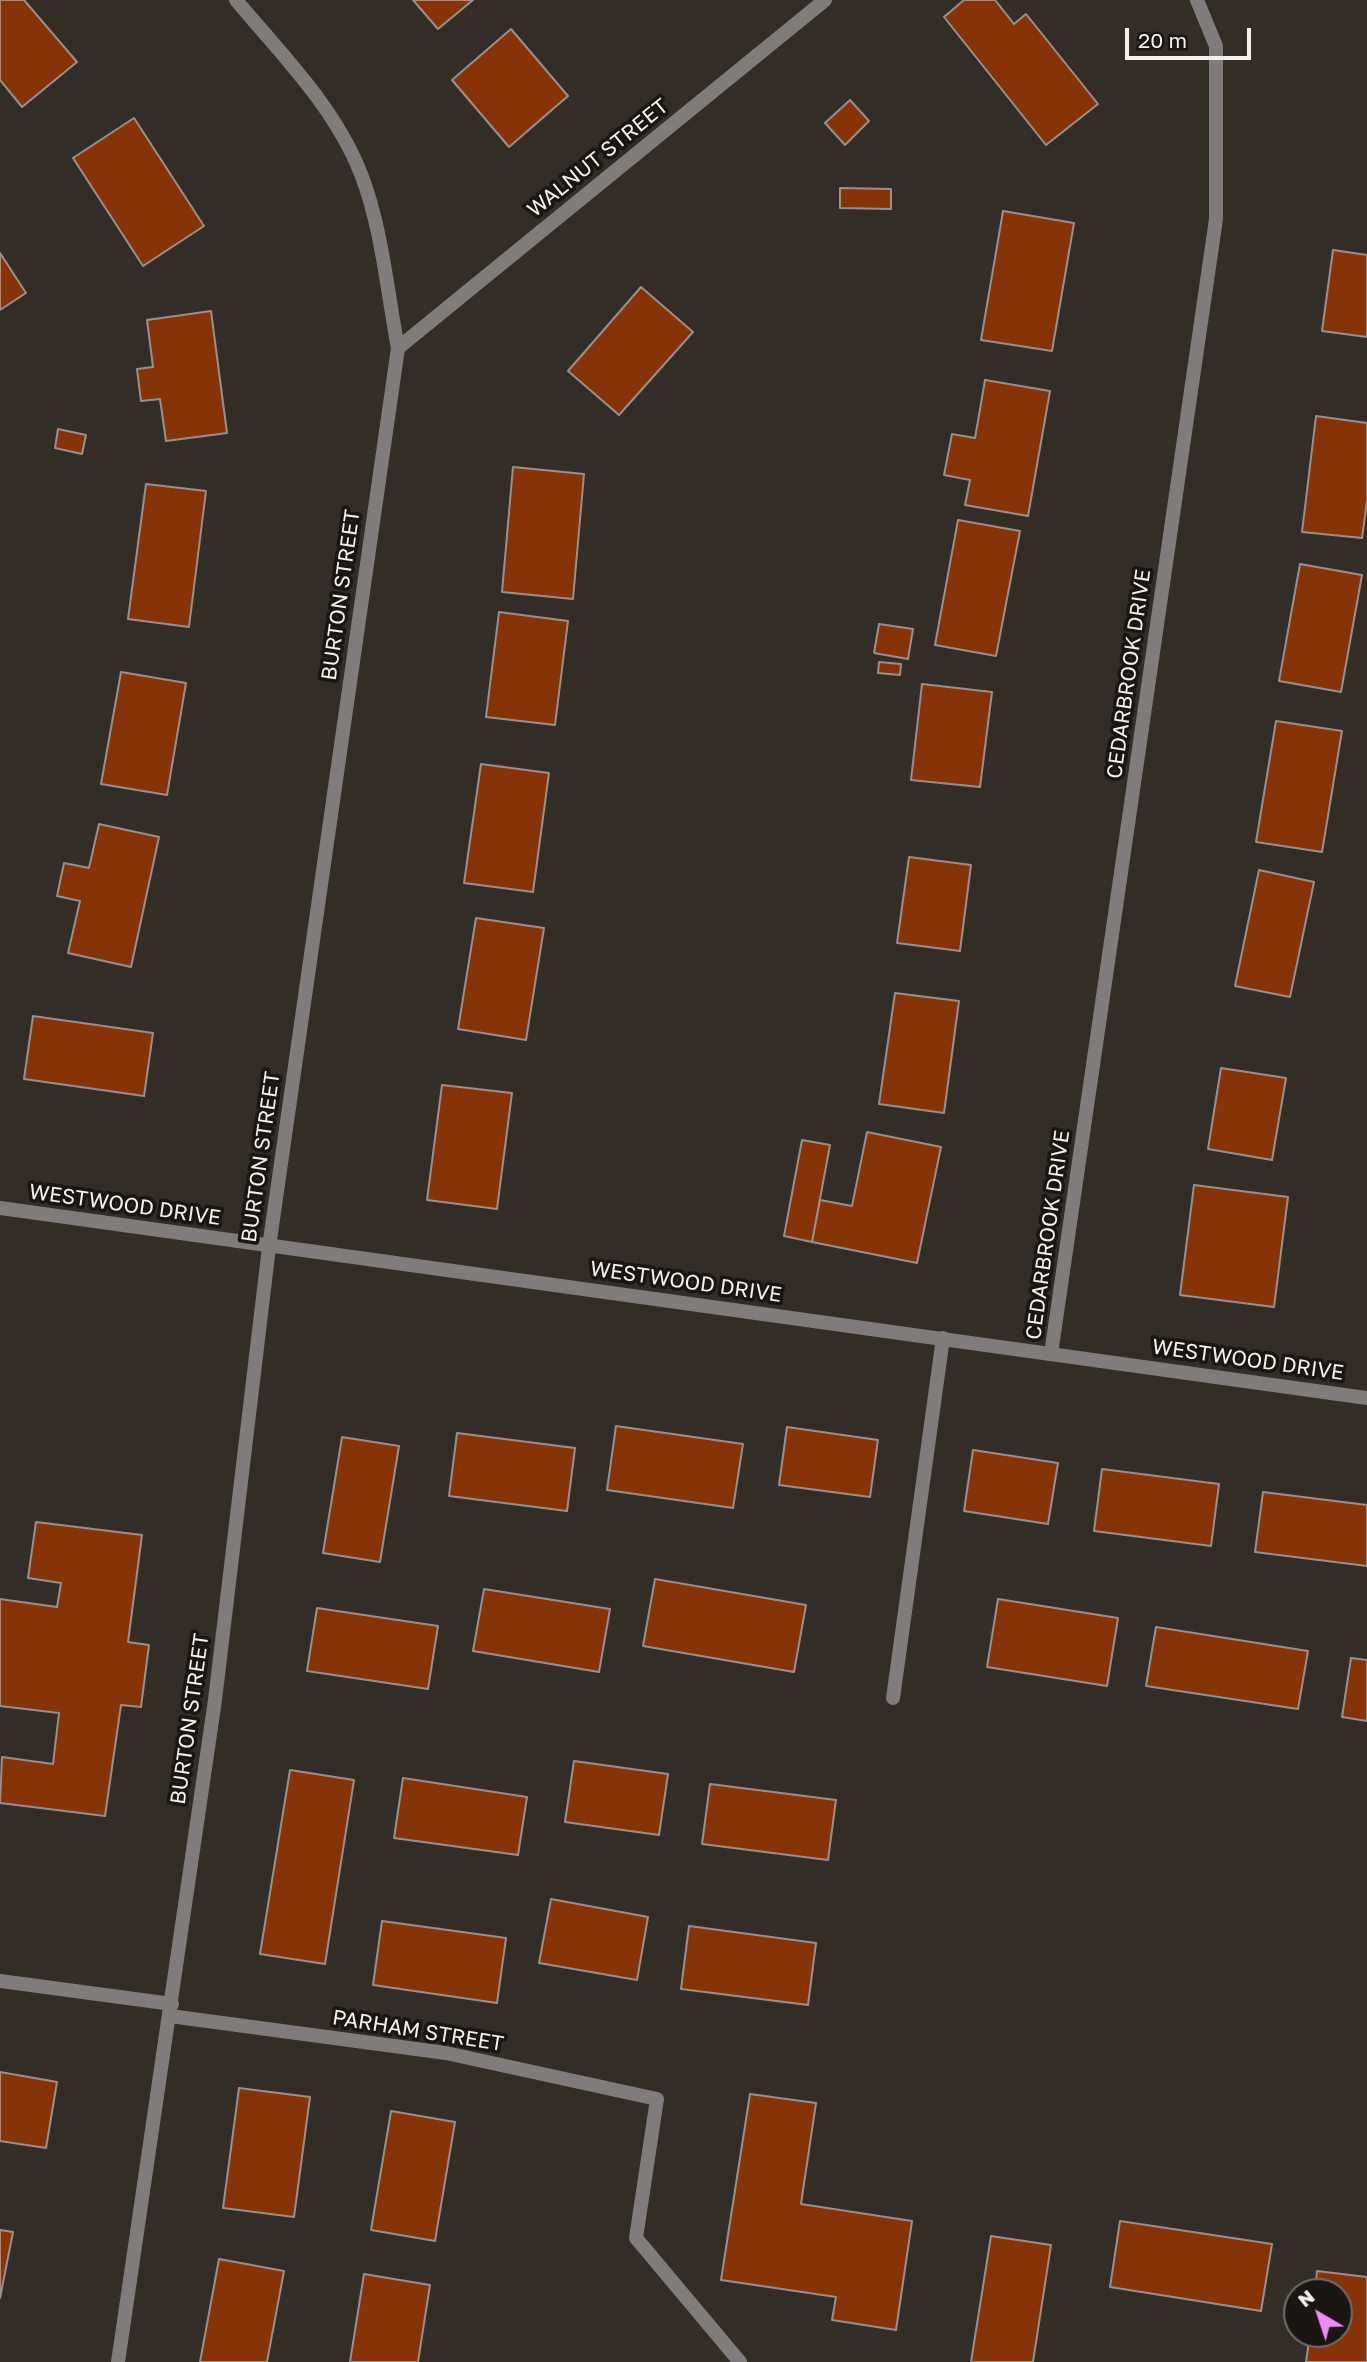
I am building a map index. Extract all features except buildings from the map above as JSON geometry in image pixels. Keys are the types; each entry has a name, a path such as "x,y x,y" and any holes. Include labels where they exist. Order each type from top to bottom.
{"street":[{"name":"BURTON STREET","path":"118,2362 215,1700 269,1247 398,348 377,235 361,174 328,110 236,0"},
{"name":"WALNUT STREET","path":"398,348 825,0"},
{"name":"CEDARBROOK DRIVE","path":"1051,1354 1216,219 1216,46 1198,0"},
{"name":"WESTWOOD DRIVE","path":"0,1208 1367,1398"},
{"path":"893,1698 943,1338"},
{"name":"PARHAM STREET","path":"0,1981 446,2053 657,2099 636,2238 740,2362"}]}
